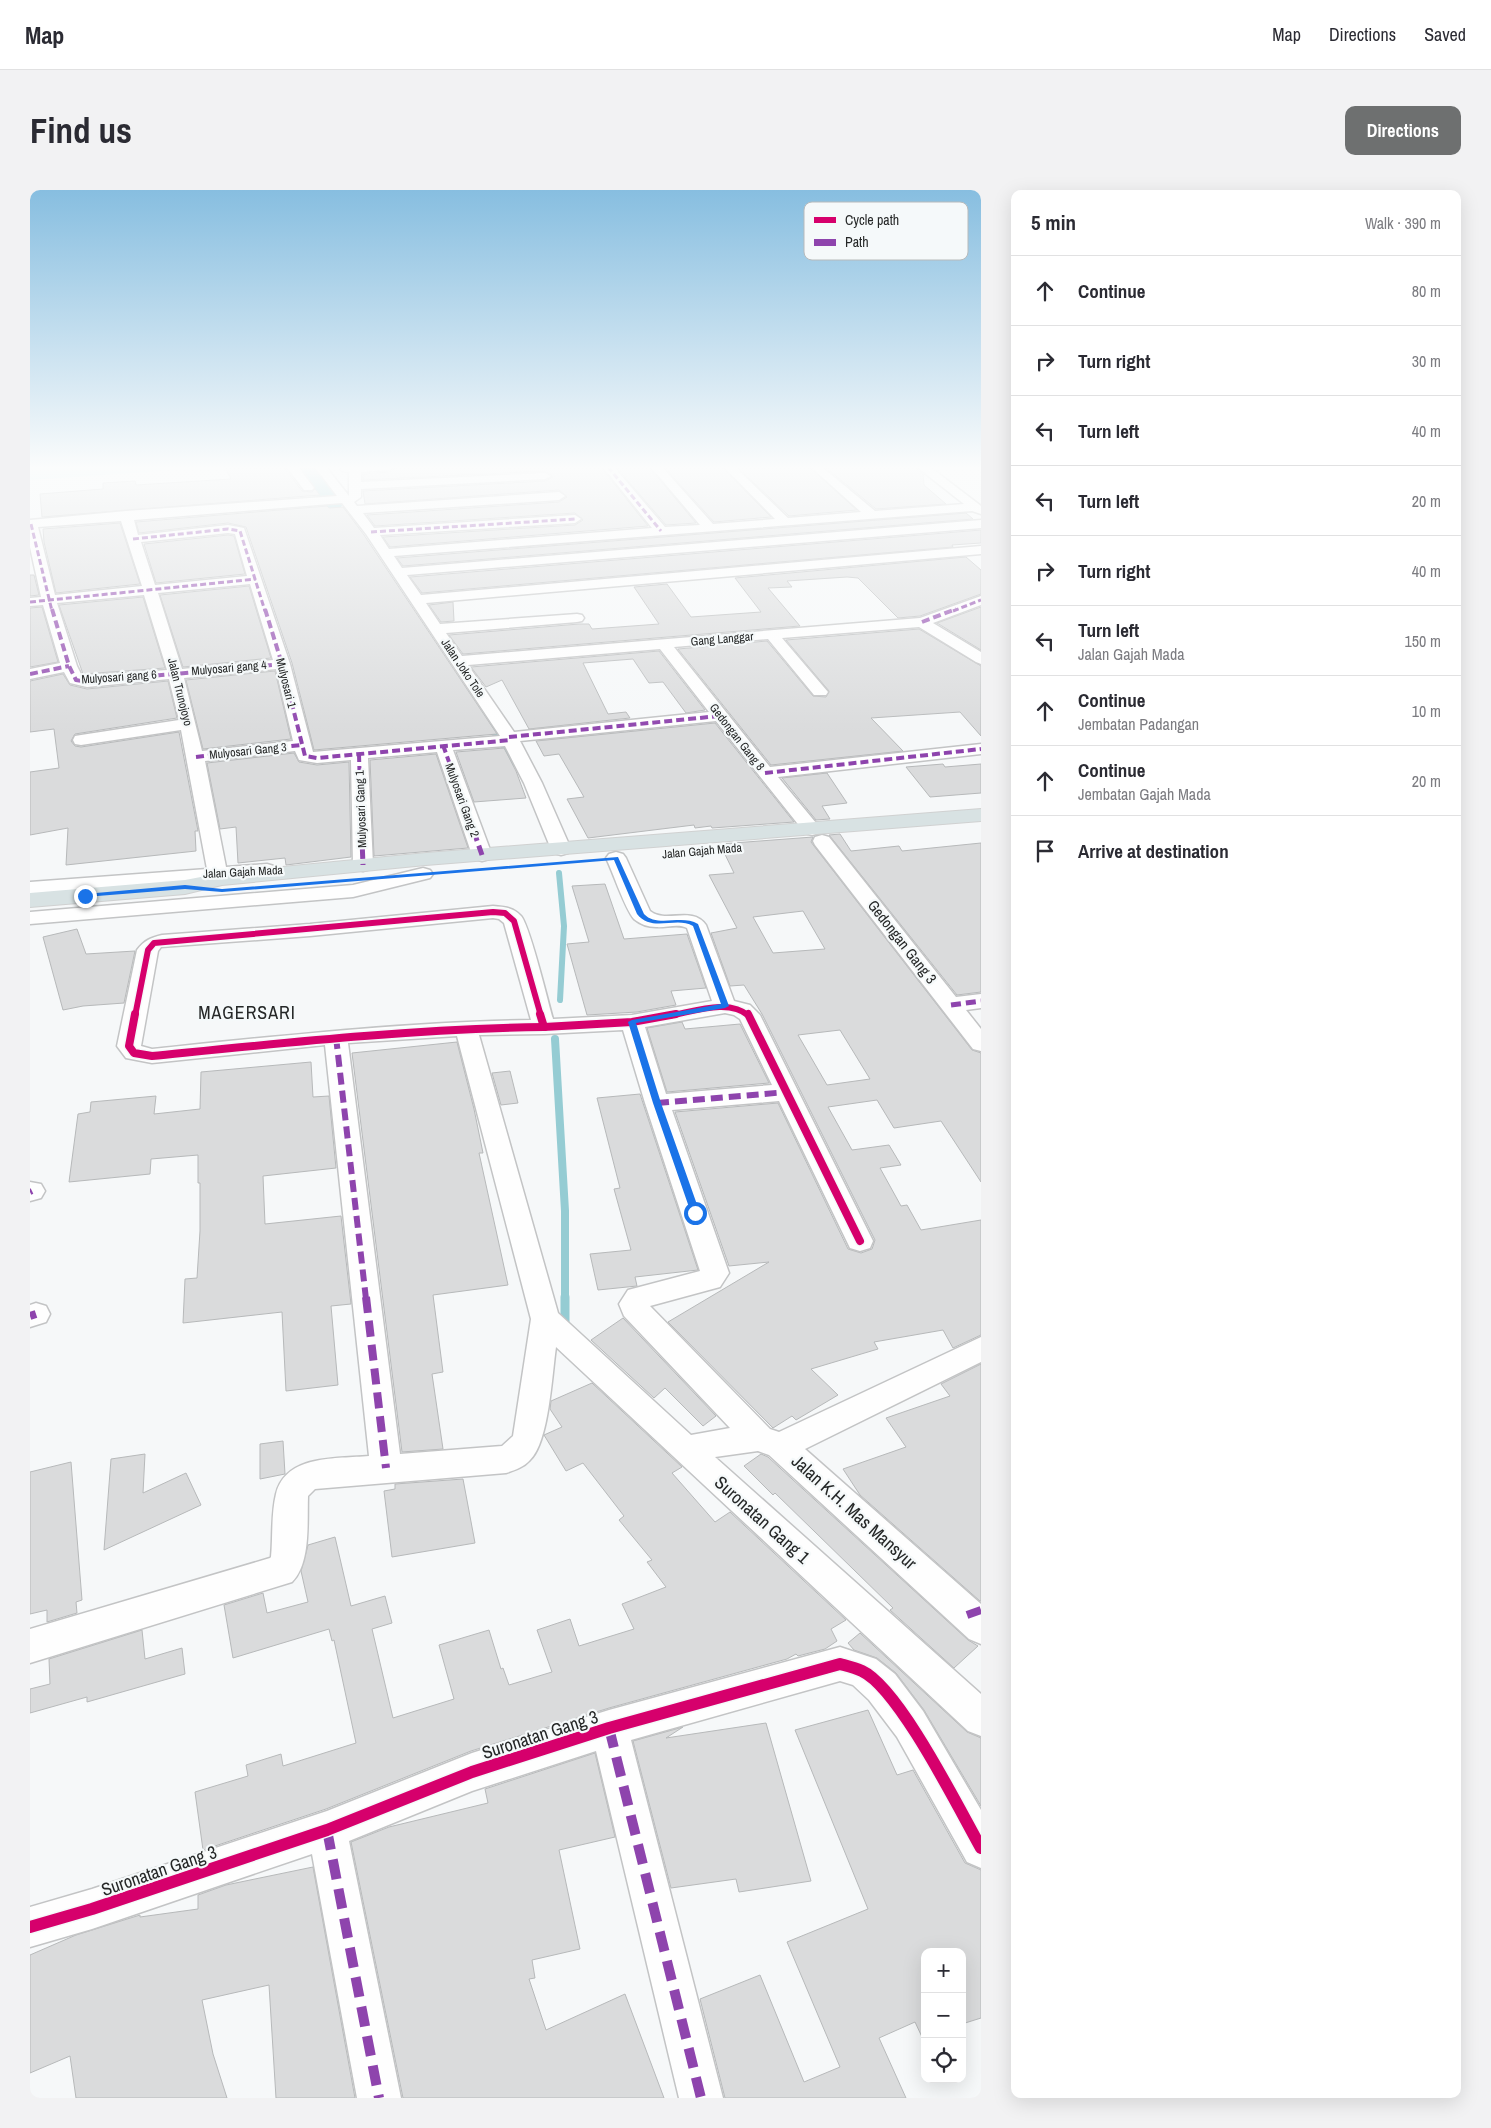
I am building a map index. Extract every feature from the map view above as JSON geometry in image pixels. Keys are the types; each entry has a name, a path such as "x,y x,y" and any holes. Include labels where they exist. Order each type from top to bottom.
{"main road":[{"name":"Jalan Gajah Mada","path":"30,900 185,887 222,890 424,867 616,858 981,815"},
{"name":"Jalan Gajah Mada","path":"424,867 482,855 561,849 981,828"}],"street":[{"name":"Jalan Trunojoyo","path":"139,556 175,672 196,756 217,873"},
{"name":"Mulyosari 1","path":"248,556 282,664 301,745"},
{"name":"Jalan Joko Tole","path":"387,556 459,661 532,783 561,849"},
{"path":"398,572 592,556"},
{"path":"416,600 913,556"},
{"name":"Mulyosari gang 6","path":"34,562 49,600 69,666 76,680 82,682 175,672"},
{"path":"30,602 256,579"},
{"name":"Gang Langgar","path":"459,661 922,622 981,600"},
{"path":"437,629 577,618"},
{"path":"922,622 981,660"},
{"path":"772,634 820,692"},
{"name":"Gedongan Gang 8","path":"664,644 719,716 817,835"},
{"name":"Mulyosari gang 4","path":"175,672 282,664"},
{"path":"30,674 69,666"},
{"path":"301,745 303,754 308,758 505,740 719,716"},
{"path":"81,740 188,724"},
{"name":"Mulyosari Gang 3","path":"196,756 301,745"},
{"name":"Mulyosari Gang 2","path":"443,746 482,855"},
{"path":"765,773 981,749"},
{"name":"Mulyosari Gang 1","path":"359,754 363,865"},
{"name":"Gedongan Gang 3","path":"817,835 981,1044"},
{"path":"616,858 645,919 656,922 690,921 696,925 725,1006"},
{"name":"Jalan Gajah Mada","path":"30,888 217,873 363,865 424,867"},
{"name":"Jalan Gajah Mada","path":"30,918 353,891 424,867"},
{"path":"310,896 310,930"},
{"path":"544,1027 514,921 505,913 493,912 154,943 148,950 129,1046 134,1053 152,1056 336,1037 466,1028 544,1027 632,1022 725,1006 742,1010 749,1016 860,1241"},
{"path":"951,1005 981,1001"},
{"path":"632,1022 657,1103 715,1273 710,1279 638,1298 633,1304 634,1308 770,1442"},
{"path":"30,1646 280,1571 286,1565 288,1558 292,1494 296,1484 303,1478 312,1475 386,1468 506,1459 516,1455 524,1446 528,1436 545,1319 466,1028"},
{"path":"336,1037 386,1468"},
{"path":"657,1103 787,1092"},
{"name":"Suronatan Gang 1","path":"545,1319 689,1453 981,1718"},
{"name":"Jalan K.H. Mas Mansyur","path":"976,1617 770,1442 981,1349"},
{"path":"689,1453 697,1446 770,1442"},
{"name":"Suronatan Gang 3","path":"30,1927 92,1909 327,1830 472,1772 609,1728 840,1664 863,1671 882,1687 910,1724 981,1848"},
{"path":"609,1728 701,2098"},
{"path":"327,1830 380,2098"}],"building":[{"path":"47,556 131,556 140,584 56,593"},
{"path":"148,556 240,556 245,574 156,583"},
{"path":"256,556 378,556 497,734 314,750 292,663"},
{"path":"422,556 524,556 403,566 397,558"},
{"path":"665,556 849,556 422,593 410,577"},
{"path":"966,557 981,570 981,594 920,616 898,618 858,578 847,577 787,581 792,587 768,588 800,626 463,654 449,635 579,624 589,624 592,629 659,624 634,587 667,584 691,617 761,612 735,578"},
{"path":"30,575 34,575 39,595 30,596"},
{"path":"249,586 271,658 183,667 160,595"},
{"path":"143,597 165,668 83,674 59,605"},
{"path":"453,602 454,621 441,622 429,605"},
{"path":"42,607 58,662 30,667 30,608"},
{"path":"981,607 981,650 937,623"},
{"path":"919,629 981,666 981,736 960,712 871,718 903,751 771,765 678,649 767,641 813,696 826,697 829,691 786,640"},
{"path":"659,651 705,710 686,713 663,682 649,683 633,659 583,663 608,714 626,712 630,718 529,729 502,680 486,687 471,667"},
{"path":"275,671 291,739 203,749 186,680"},
{"path":"63,674 70,685 87,689 168,681 177,718 75,734 71,741 75,746 81,747 179,732 198,831 195,831 196,851 66,865 68,828 30,835 30,772 59,768 54,729 30,732 30,681"},
{"path":"715,723 794,822 712,828 711,826 695,828 694,825 588,838 567,799 584,797 559,754 544,756 536,741"},
{"path":"504,748 516,771 526,798 474,802 456,752"},
{"path":"294,753 299,762 317,765 349,762 351,857 286,865 285,858 238,863 236,827 220,829 207,763"},
{"path":"436,754 468,848 374,856 370,760"},
{"path":"943,764 945,767 981,764 981,793 930,797 906,767"},
{"path":"827,773 847,803 822,806 830,819 816,820 782,778"},
{"path":"840,834 851,851 899,846 902,851 981,843 981,992 957,995 829,835"},
{"path":"813,837 811,842 972,1050 981,1053 981,1182 941,1121 894,1128 877,1100 828,1107 852,1150 889,1145 901,1165 880,1168 901,1206 907,1205 921,1230 981,1220 981,1335 953,1348 943,1330 874,1342 878,1349 811,1369 838,1395 796,1420 792,1416 773,1428 668,1322 769,1262 729,1266 675,1112 778,1103 848,1249 861,1253 872,1249 875,1240 762,1014 744,985 730,986 711,933 737,928 709,875 734,873 720,844","holes":["803,911 825,949 773,953 753,917","840,1030 870,1079 827,1085 798,1035"]},
{"path":"605,884 624,939 687,934 706,988 671,991 676,1005 637,1012 587,1015 567,944 589,942 572,886"},
{"path":"77,929 86,954 135,951 124,1003 83,1006 63,1010 43,937"},
{"path":"682,1022 685,1029 740,1024 769,1083 667,1092 647,1028"},
{"path":"457,1042 474,1109 483,1153 479,1153 508,1285 433,1295 443,1372 432,1374 443,1449 402,1452 352,1053"},
{"path":"311,1062 313,1097 329,1096 336,1168 263,1176 265,1224 341,1216 351,1304 331,1306 338,1385 286,1391 282,1312 183,1323 185,1279 197,1278 200,1231 198,1155 151,1159 150,1174 69,1182 78,1114 90,1112 91,1102 156,1096 154,1114 200,1109 201,1072"},
{"path":"510,1071 518,1103 501,1105 492,1073"},
{"path":"640,1094 698,1270 635,1277 637,1286 598,1290 590,1254 631,1250 614,1189 620,1188 597,1098"},
{"path":"623,1318 716,1416 703,1426 665,1388 654,1398 591,1340"},
{"path":"981,1364 980,1601 860,1495 843,1469 906,1447 886,1418 950,1396 941,1384"},
{"path":"592,1383 682,1467 672,1473 715,1522 730,1512 846,1620 831,1629 837,1641 825,1649 798,1656 796,1654 787,1659 609,1708 471,1751 326,1809 203,1850 195,1792 248,1776 246,1765 281,1754 283,1766 356,1743 334,1640 332,1641 329,1629 233,1658 224,1605 263,1593 267,1613 308,1602 301,1571 308,1545 335,1537 351,1606 385,1596 392,1623 372,1629 393,1718 454,1699 439,1645 489,1630 501,1669 503,1668 509,1685 552,1672 537,1630 570,1619 579,1646 634,1629 622,1604 666,1587 647,1562 652,1560 619,1520 624,1516 583,1463 566,1471 544,1435 562,1427 550,1409 551,1401"},
{"path":"283,1441 285,1474 260,1479 260,1444"},
{"path":"145,1454 143,1493 186,1473 201,1505 104,1550 111,1459"},
{"path":"761,1454 768,1457 968,1640 978,1646 954,1668 890,1610 893,1608 775,1493 773,1495 744,1466"},
{"path":"71,1462 82,1600 76,1602 77,1613 47,1622 47,1610 30,1614 30,1472"},
{"path":"463,1479 475,1543 392,1557 384,1491 395,1489 395,1484"},
{"path":"142,1630 145,1659 182,1648 185,1674 87,1702 87,1697 30,1713 30,1689 50,1684 49,1659"},
{"path":"860,1633 967,1732 981,1738 981,1806 924,1710 896,1673 877,1658 854,1650 848,1643"},
{"path":"868,1710 897,1775 913,1770 965,1863 981,1870 981,2018 966,2023 966,1948 921,1948 921,2035 915,2022 879,2038 906,2098 725,2098 700,1999 760,1975 804,2082 840,2067 787,1942 868,1909 795,1730"},
{"path":"766,1723 811,1881 739,1892 736,1879 671,1888 633,1741 683,1727 666,1738"},
{"path":"595,1753 615,1837 559,1850 580,1949 532,1960 535,1978 529,1979 546,2030 625,1994 664,2098 403,2098 351,1842 389,1827 488,1803 485,1789"},
{"path":"313,1867 355,2098 276,2098 269,1985 202,2000 213,2054 227,2098 76,2098 70,2056 30,2073 30,1955 76,1935 140,1915 140,1917 198,1909 198,1895 226,1885"}],"waterway":[{"path":"489,726 515,764"},
{"path":"559,873 564,926 560,1000"},
{"path":"555,1039 565,1211 565,1328"}],"marked path":[{"path":"39,556 49,600 69,666 76,680 87,682 282,664"},
{"path":"248,556 282,664 305,756 317,758 511,740"},
{"path":"30,602 256,579"},
{"path":"922,622 981,600"},
{"path":"30,674 69,666"},
{"path":"509,737 719,716"},
{"path":"196,757 301,745"},
{"path":"443,745 482,855"},
{"path":"765,773 981,749"},
{"path":"359,754 363,865"},
{"path":"951,1005 981,1001"},
{"path":"336,1037 386,1468"},
{"path":"657,1103 787,1092"},
{"path":"30,1316 36,1314"},
{"path":"967,1615 981,1610"},
{"path":"609,1728 701,2098"},
{"path":"327,1830 379,2098"}],"cycle path":[{"path":"544,1027 514,921 505,913 493,912 154,943 148,950 129,1046 134,1053 152,1056 336,1037 466,1028 544,1027 632,1022 725,1006 742,1010 749,1015 860,1241"},
{"path":"30,1927 92,1909 327,1830 472,1772 609,1728 840,1664 863,1671 882,1687 910,1724 981,1848"}],"district":[{"name":"MAGERSARI","path":"247,1013"}],"route":[{"path":"85,896 185,887 222,890 616,858 645,919 651,922 690,921 696,925 725,1006 632,1022 657,1103 695,1213"}]}
